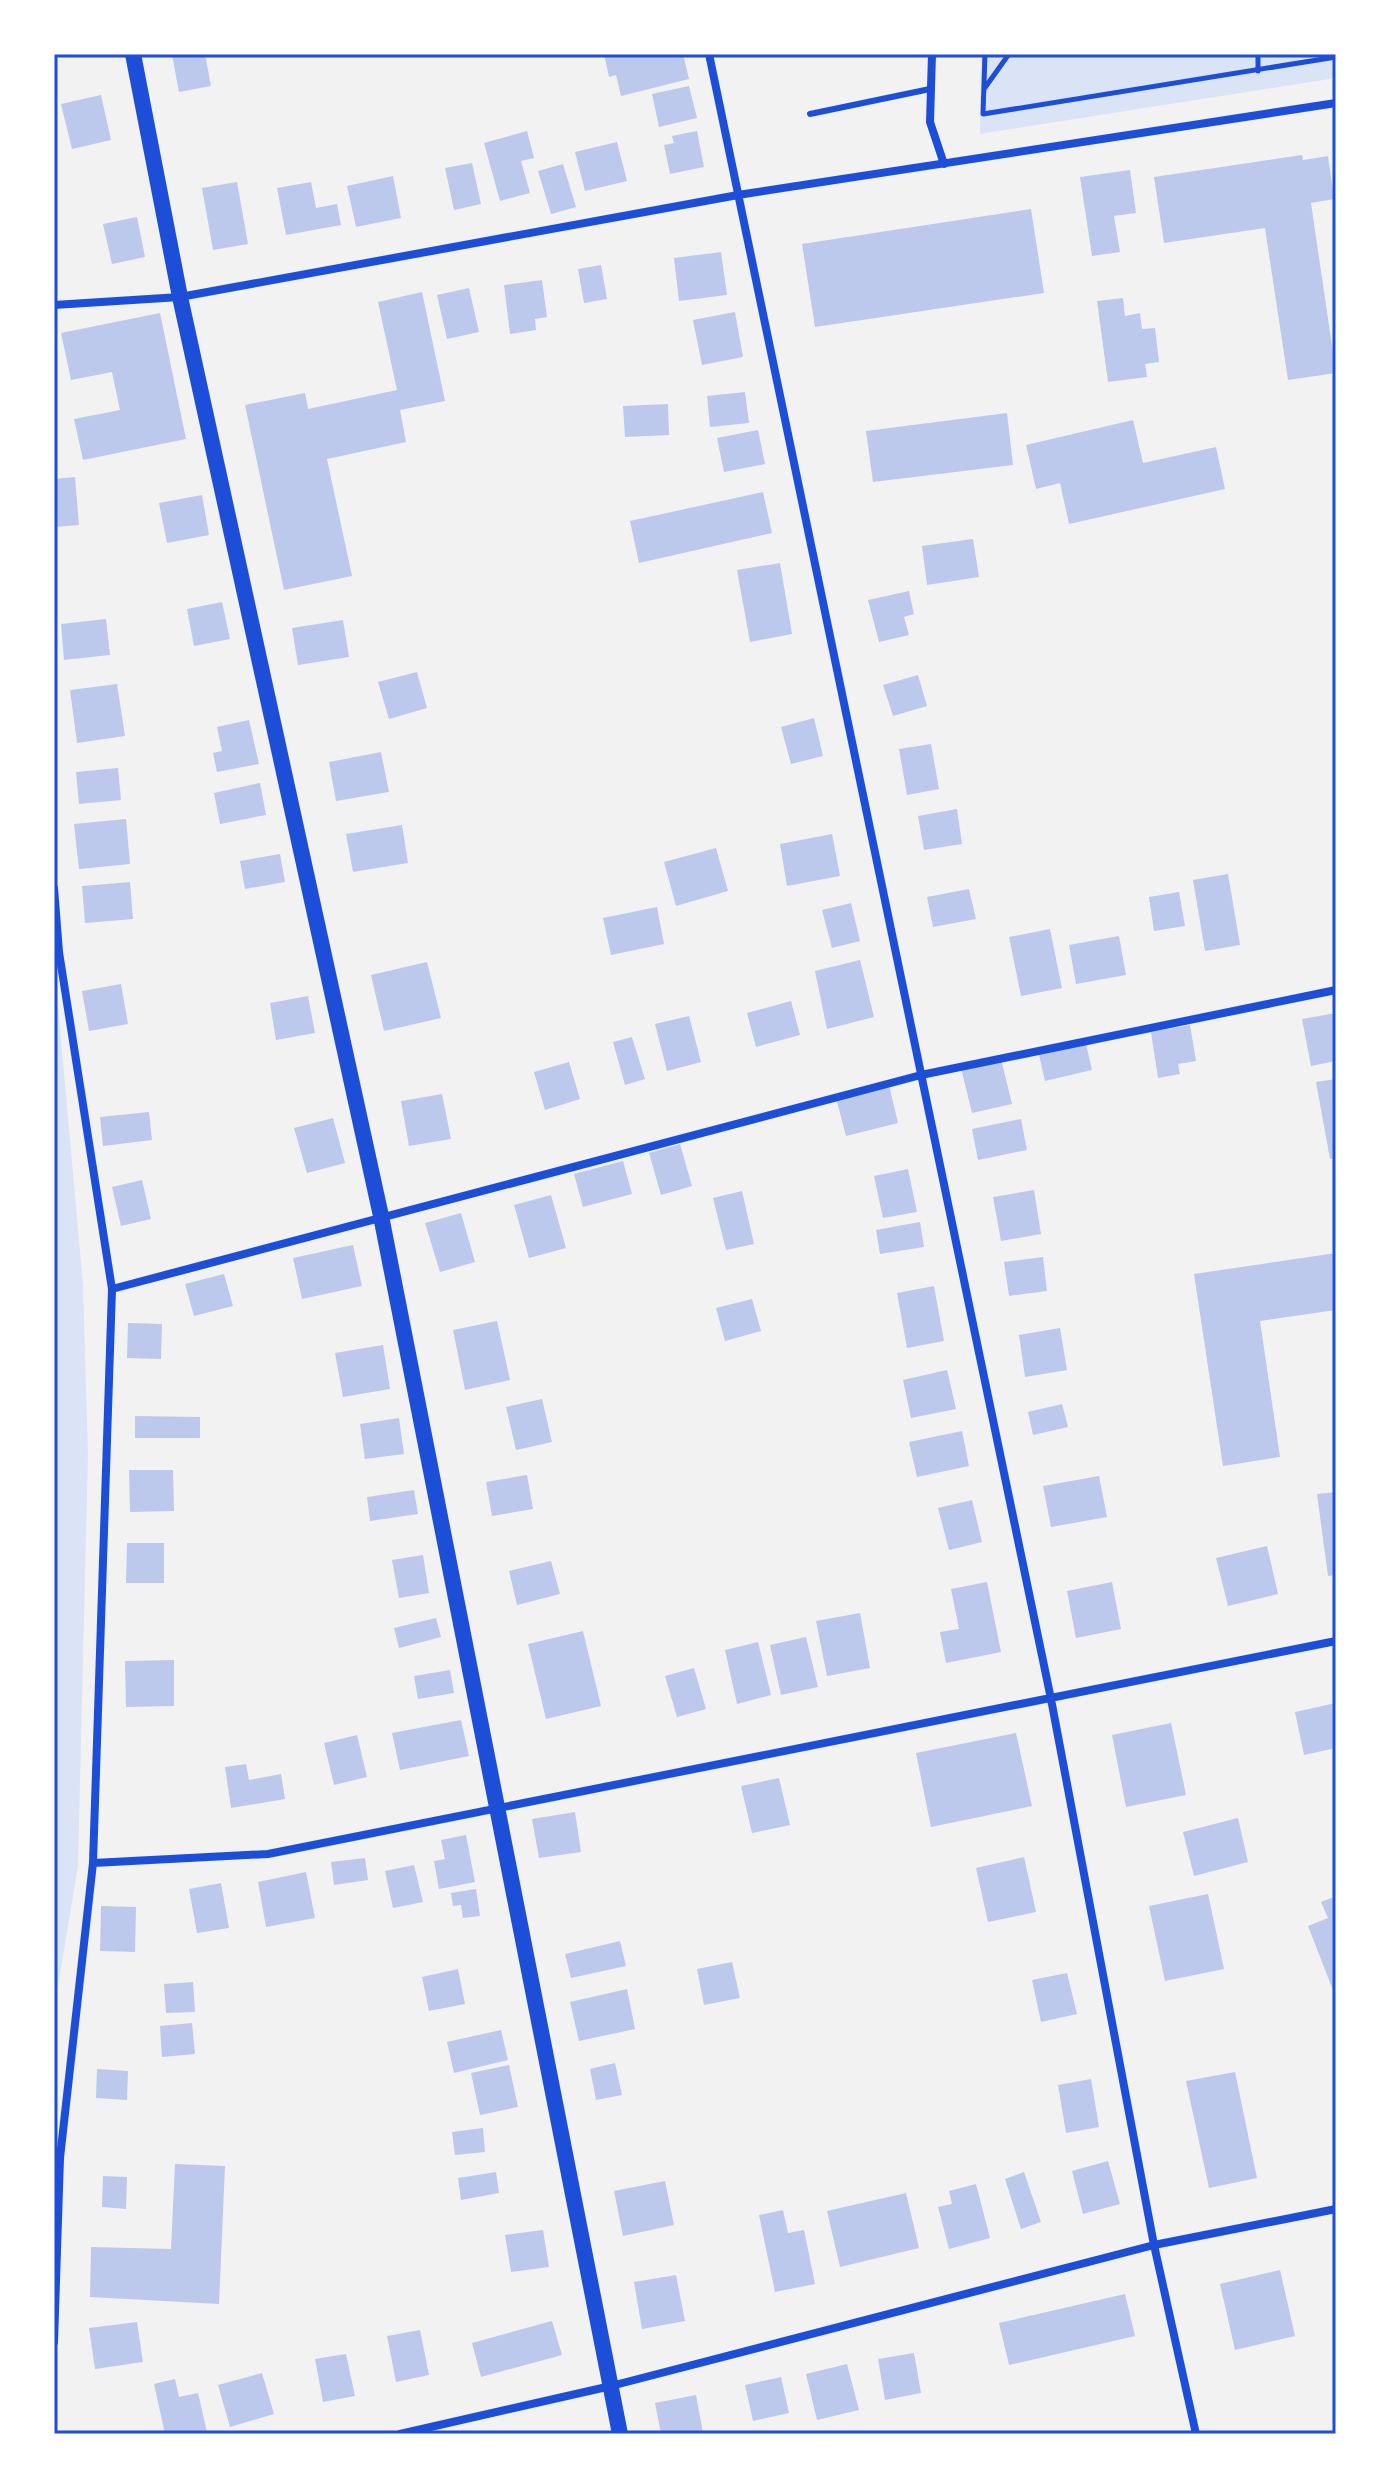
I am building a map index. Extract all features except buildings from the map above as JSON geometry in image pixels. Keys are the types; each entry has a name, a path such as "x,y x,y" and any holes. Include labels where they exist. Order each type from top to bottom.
{"main road":[{"path":"133,54 180,297 381,1216 620,2434"}],"street":[{"path":"709,54 1051,1699 1154,2245 1196,2434"},
{"path":"932,54 930,122 944,164"},
{"path":"54,305 180,297 738,195 1336,103"},
{"path":"54,888 59,952 112,1289 93,1863 60,2158 54,2342"},
{"path":"112,1289 921,1075 1336,990"},
{"path":"93,1863 268,1854 496,1811 1336,1641"},
{"path":"400,2434 611,2386 1154,2245 1336,2209"}],"lane":[{"path":"810,114 930,89"}],"path":[{"path":"985,54 983,114 1336,57"},
{"path":"984,90 1009,54"},
{"path":"1258,54 1258,71"}],"shaded area":[{"path":"981,54 1336,54 1336,78 980,134"},
{"path":"54,961 83,1285 88,1455 78,1866 54,2010"}]}
